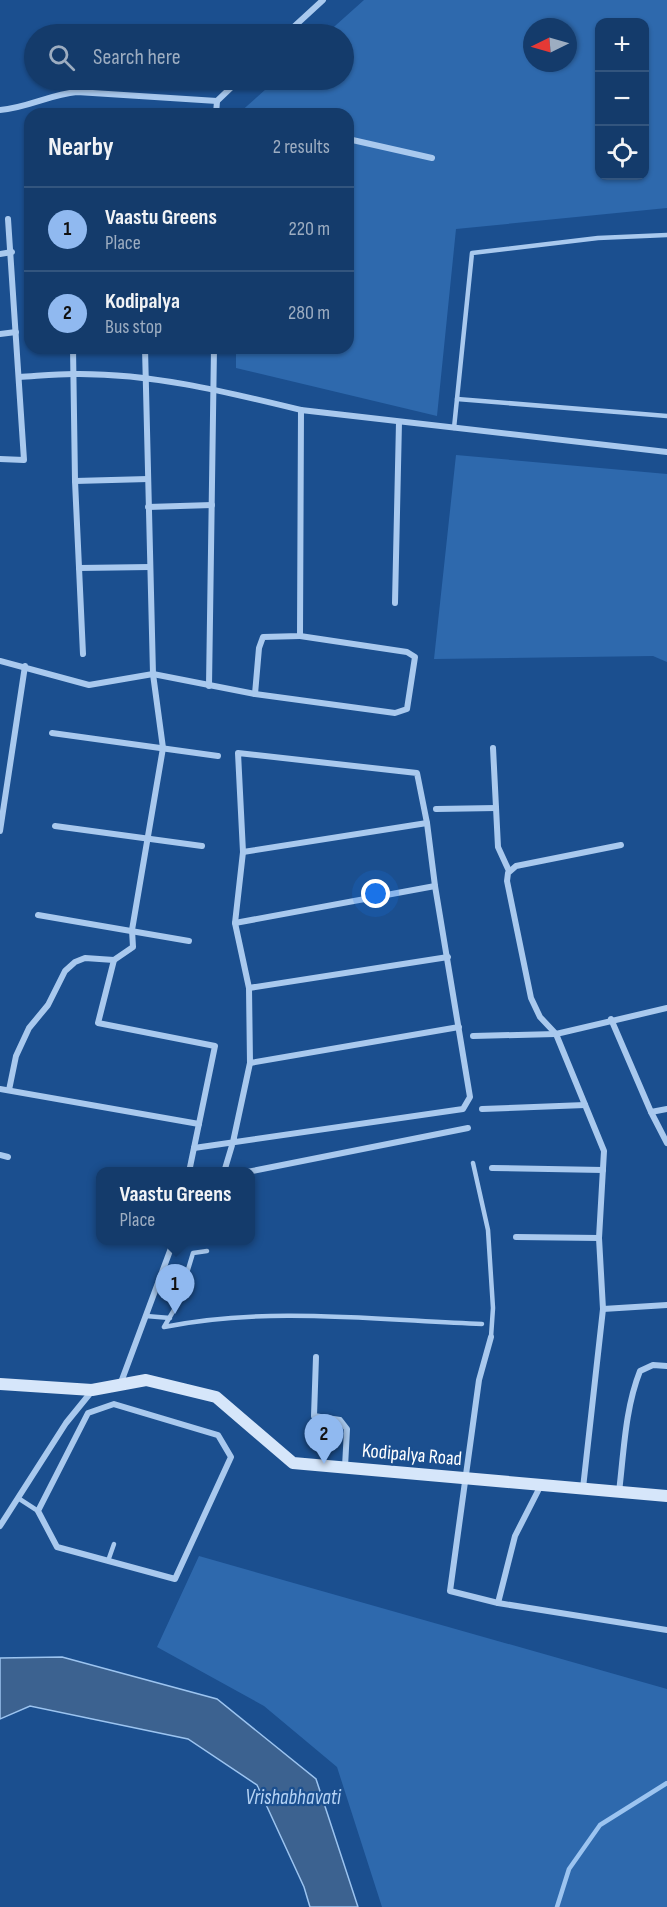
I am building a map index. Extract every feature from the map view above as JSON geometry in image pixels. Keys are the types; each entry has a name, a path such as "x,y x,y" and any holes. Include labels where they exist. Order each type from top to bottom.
{"main road":[{"name":"Kodipalya Road","path":"0,1384 92,1390 146,1380 216,1397 293,1463 667,1497"}],"street":[{"path":"297,24 323,0"},
{"path":"0,110 70,93 216,101 228,90"},
{"path":"216,101 216,108"},
{"path":"354,140 432,158"},
{"path":"0,459 24,460 12,252 8,219"},
{"path":"0,254 12,252"},
{"path":"0,334 16,333"},
{"path":"73,354 75,481 83,654"},
{"path":"9,1090 16,1056 29,1028 48,1005 65,971 75,962 85,958 114,960 133,947 132,930 163,748 153,674 145,354"},
{"path":"209,686 214,354"},
{"path":"19,377 75,374 145,379 214,389 301,410 667,452"},
{"path":"300,636 301,410"},
{"path":"395,603 399,422"},
{"path":"75,481 148,479"},
{"path":"148,507 212,504"},
{"path":"79,568 150,567"},
{"path":"0,661 89,685 153,674 255,694 395,714 407,710 415,657 407,652 300,636 263,637 259,648 255,694"},
{"path":"0,831 25,666"},
{"path":"52,733 218,756"},
{"path":"493,748 498,847 509,871 507,881 531,998 540,1017 556,1034 604,1151 599,1238 603,1309 583,1489"},
{"path":"194,1148 233,1142 463,1109 470,1097 417,773 238,753 243,852 235,923 249,988 250,1063 233,1142 226,1167"},
{"path":"436,809 496,808"},
{"path":"243,852 427,823"},
{"path":"55,826 202,846"},
{"path":"509,871 516,866 621,845"},
{"path":"235,923 435,886"},
{"path":"38,915 189,941"},
{"path":"249,988 448,957"},
{"path":"114,960 98,1023 215,1046 190,1167"},
{"path":"473,1036 556,1034 667,1008"},
{"path":"611,1020 667,1143"},
{"path":"250,1063 459,1027"},
{"path":"0,1089 199,1124"},
{"path":"482,1109 585,1105"},
{"path":"651,1112 667,1109"},
{"path":"255,1170 468,1128"},
{"path":"0,1155 8,1157"},
{"path":"492,1168 603,1170"},
{"path":"516,1237 599,1238"},
{"path":"120,1385 172,1245"},
{"path":"603,1309 667,1305"},
{"path":"491,1337 479,1380 450,1592 498,1603 667,1630"},
{"path":"315,1357 314,1416 340,1420 347,1429 345,1468"},
{"path":"619,1492 629,1407 635,1383 640,1371 653,1365 667,1366"},
{"path":"0,1526 66,1423 92,1390"},
{"path":"114,1404 218,1435 231,1457 175,1579 57,1547 38,1511 88,1413 114,1404"},
{"path":"498,1603 515,1536 541,1485"}],"lane":[{"path":"454,428 472,253 598,238 667,235"},
{"path":"457,399 667,416"},
{"path":"473,1163 488,1230 493,1308 491,1337"},
{"path":"207,1251 193,1253 178,1303 164,1327 206,1318 258,1316 482,1324"},
{"path":"146,1316 170,1318"},
{"path":"18,1498 38,1511"},
{"path":"108,1561 114,1544"}],"shaded area":[{"path":"364,0 667,0 667,208 456,229 437,416 236,368 236,354 354,354 354,108 245,108 265,90 354,90 354,24 337,24"},
{"path":"456,455 667,474 667,662 653,656 434,659"},
{"path":"199,1556 667,1689 667,1907 382,1907 337,1767 264,1706 157,1647"}],"water":[{"name":"Vrishabhavati","path":"62,1657 217,1699 316,1779 358,1907 310,1907 304,1887 257,1785 188,1739 30,1706 0,1719 0,1658"}],"waterway":[{"path":"557,1907 569,1869 600,1825 667,1783"}],"place":[{"name":"Vaastu Greens","path":"175,1314"},
{"name":"Kodipalya","path":"324,1464"}]}
